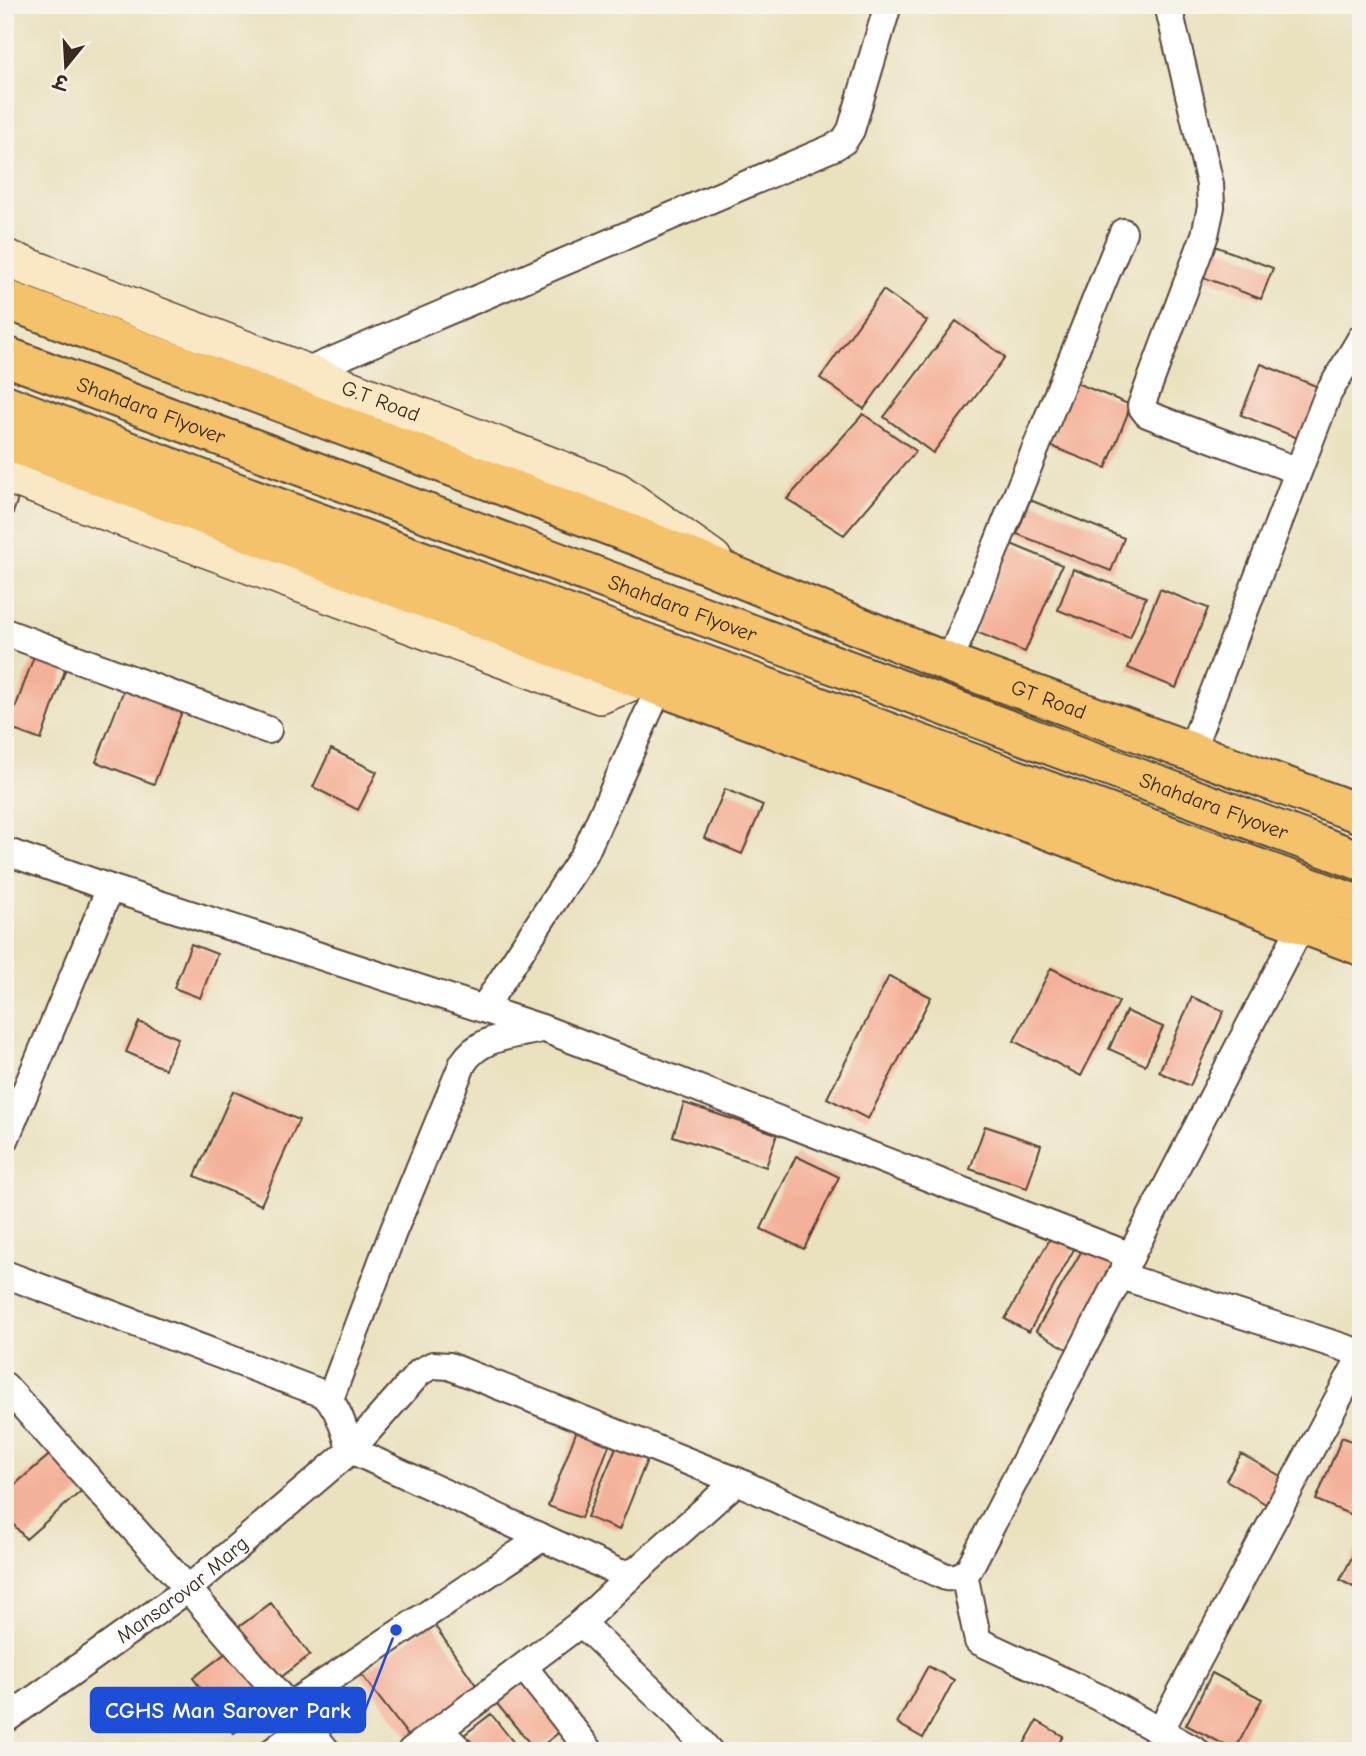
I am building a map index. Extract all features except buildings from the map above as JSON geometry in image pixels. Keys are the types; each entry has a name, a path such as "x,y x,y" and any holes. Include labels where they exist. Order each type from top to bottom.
{"main road":[{"name":"G.T Road","path":"5,258 617,491 739,577"},
{"path":"5,299 634,534 739,577"},
{"name":"Shahdara Flyover","path":"5,356 1361,861"},
{"name":"Shahdara Flyover","path":"5,404 230,491 1361,906"},
{"path":"5,440 591,661 1361,946"},
{"path":"5,474 600,695 651,682"},
{"name":"GT Road","path":"739,577 949,663 1361,814"}],"street":[{"path":"303,373 844,141 851,130 888,5"},
{"path":"1168,5 1210,184 1211,207 1205,234 1142,406 1147,414 1298,471"},
{"path":"949,663 1123,232"},
{"path":"1191,751 1328,394 1361,338"},
{"path":"5,632 268,730"},
{"path":"483,1009 585,853 651,682"},
{"path":"5,851 110,888 542,1028 1126,1266 1361,1355 1160,1731"},
{"path":"5,1140 110,888"},
{"path":"1196,1751 1098,1697 978,1641 964,1574 969,1569 1302,924"},
{"path":"330,1399 393,1232 463,1063 469,1053 482,1043 542,1028"},
{"path":"5,1274 321,1393 330,1399 351,1450 616,1572 630,1574 636,1571"},
{"name":"Mansarovar Marg","path":"5,1720 188,1589 351,1450 420,1372 433,1365 449,1366 737,1481 946,1577 954,1578 964,1574"},
{"path":"5,1387 188,1589 327,1751"},
{"path":"411,1751 581,1623 737,1481"},
{"path":"289,1706 542,1538"},
{"path":"581,1623 675,1713 709,1751"},
{"path":"524,1667 590,1751"},
{"path":"273,1751 306,1726"},
{"path":"440,1731 461,1751"}],"place":[{"name":"CGHS Man Sarover Park","path":"396,1630"}]}
